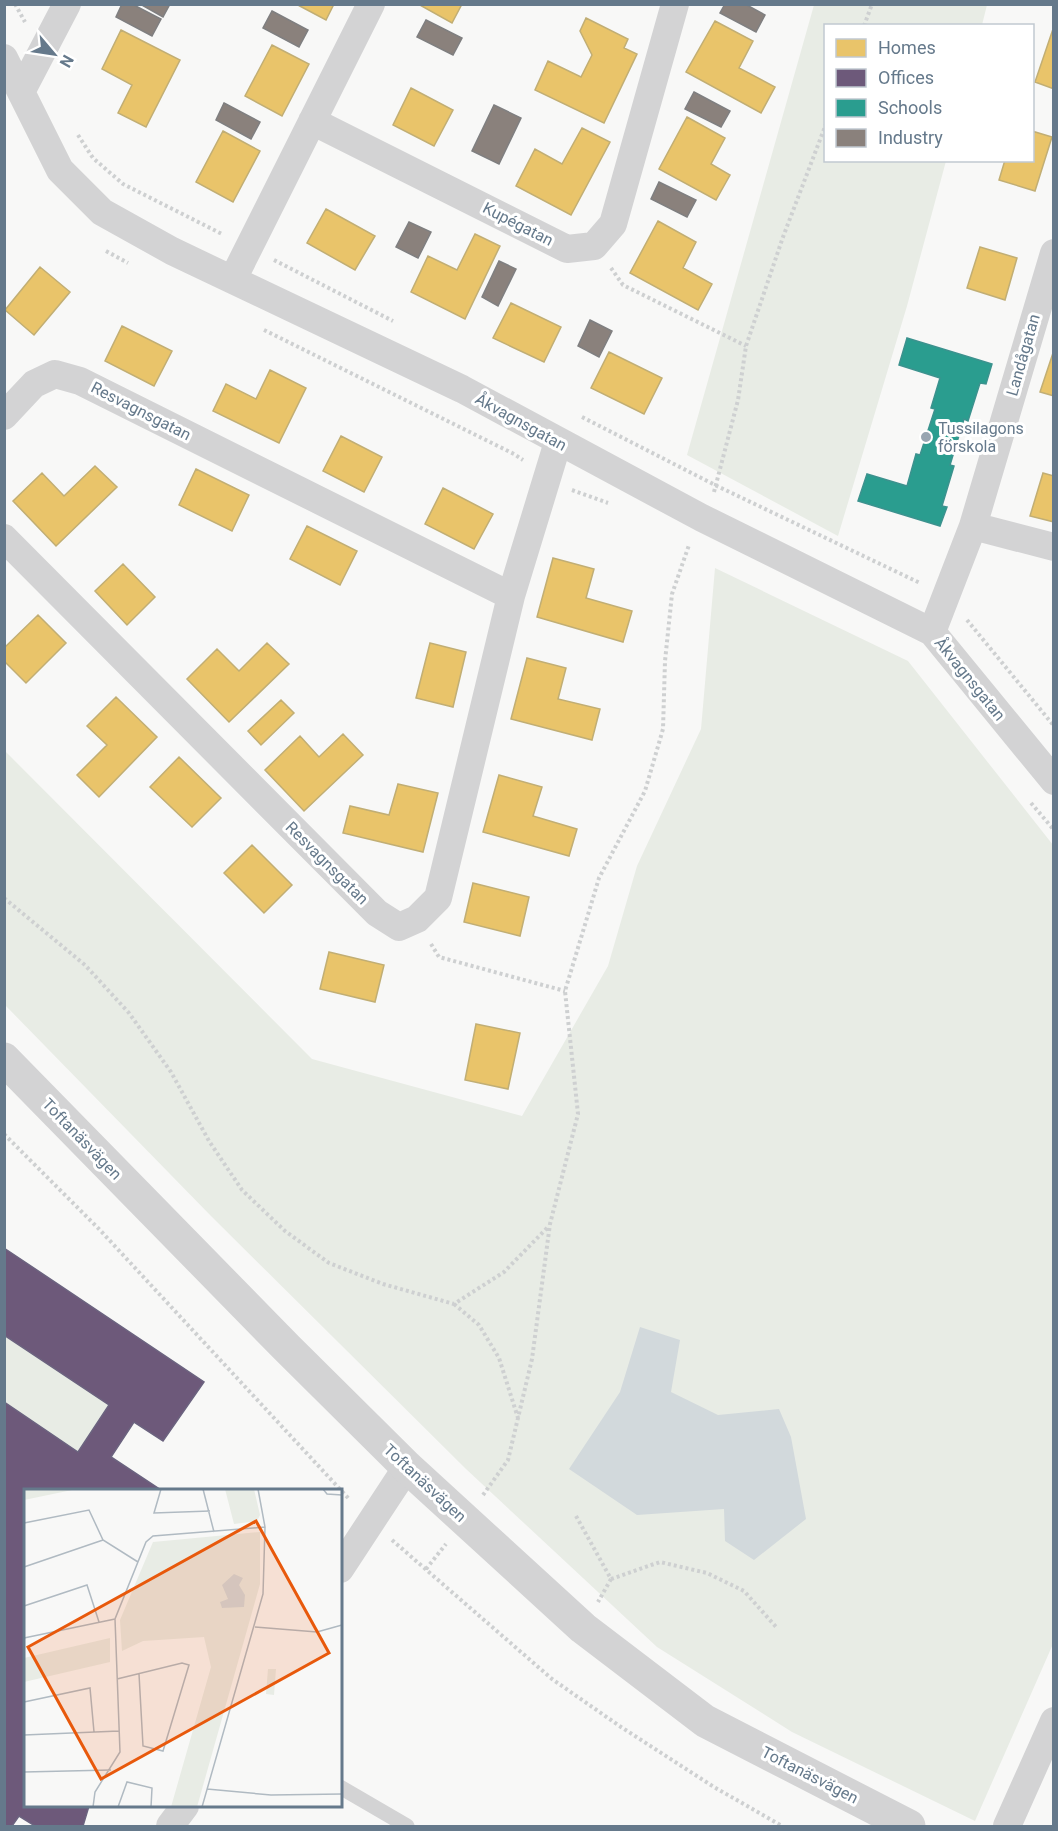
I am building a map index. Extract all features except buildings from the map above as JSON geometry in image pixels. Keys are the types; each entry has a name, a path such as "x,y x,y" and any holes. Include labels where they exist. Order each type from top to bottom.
{"street":[{"path":"21,92 67,4"},
{"path":"233,279 371,4"},
{"path":"594,246 613,224 675,4"},
{"name":"Åkvagnsgatan","path":"4,58 60,170 102,212 172,251 462,389 702,518 932,632 1053,781"},
{"name":"Kupégatan","path":"312,121 567,249 594,246"},
{"name":"Landågatan","path":"932,632 973,526 1053,253"},
{"name":"Resvagnsgatan","path":"4,416 34,384 55,374 80,381 511,596"},
{"path":"417,919 438,898 511,596 558,442"},
{"path":"973,526 1053,547"},
{"name":"Resvagnsgatan","path":"4,538 377,913 399,927 417,919"},
{"name":"Toftanäsvägen","path":"4,1059 407,1467 583,1628 705,1721 909,1827"},
{"path":"342,1566 407,1467"},
{"path":"1006,1827 1053,1721"},
{"path":"170,1827 184,1807"}],"lane":[{"path":"342,1788 407,1827"}],"path":[{"path":"15,4 41,54"},
{"path":"865,24 872,4"},
{"path":"426,1569 508,1460 532,1359 550,1224 578,1114 565,991 599,878 645,791 663,729 665,660 672,594 689,545 717,486 738,400 747,346 783,237 824,127"},
{"path":"77,133 93,158 123,184 399,323"},
{"path":"594,246 623,285 747,346"},
{"path":"579,416 717,486 946,596 1053,726"},
{"path":"4,898 85,965 129,1013 171,1072 209,1141 242,1190 285,1231 328,1263 383,1284 454,1304 479,1325 499,1358 518,1419"},
{"path":"417,919 439,957 565,991"},
{"path":"4,1134 107,1237 340,1489"},
{"path":"454,1304 504,1272 550,1224"},
{"path":"342,1491 371,1522 552,1679 639,1739 782,1827"},
{"path":"576,1516 611,1579"},
{"path":"583,1628 611,1579 660,1563 707,1573 744,1591 777,1628"}],"shaded area":[{"path":"814,5 987,5 982,24 824,24 824,162 946,162 907,306 838,536 687,455"},
{"path":"715,568 908,661 1053,845 1053,1644 975,1821 792,1732 657,1647 466,1469 211,1216 5,1005 4,750 312,1059 522,1116 608,966 637,866 701,729"},
{"path":"640,1327 680,1340 671,1392 718,1415 779,1409 791,1437 806,1519 754,1560 725,1541 724,1509 637,1515 569,1469 620,1392"},
{"path":"4,1335 109,1405 78,1452 5,1402"}],"place":[{"name":"Tussilagons förskola","path":"926,437"}]}
